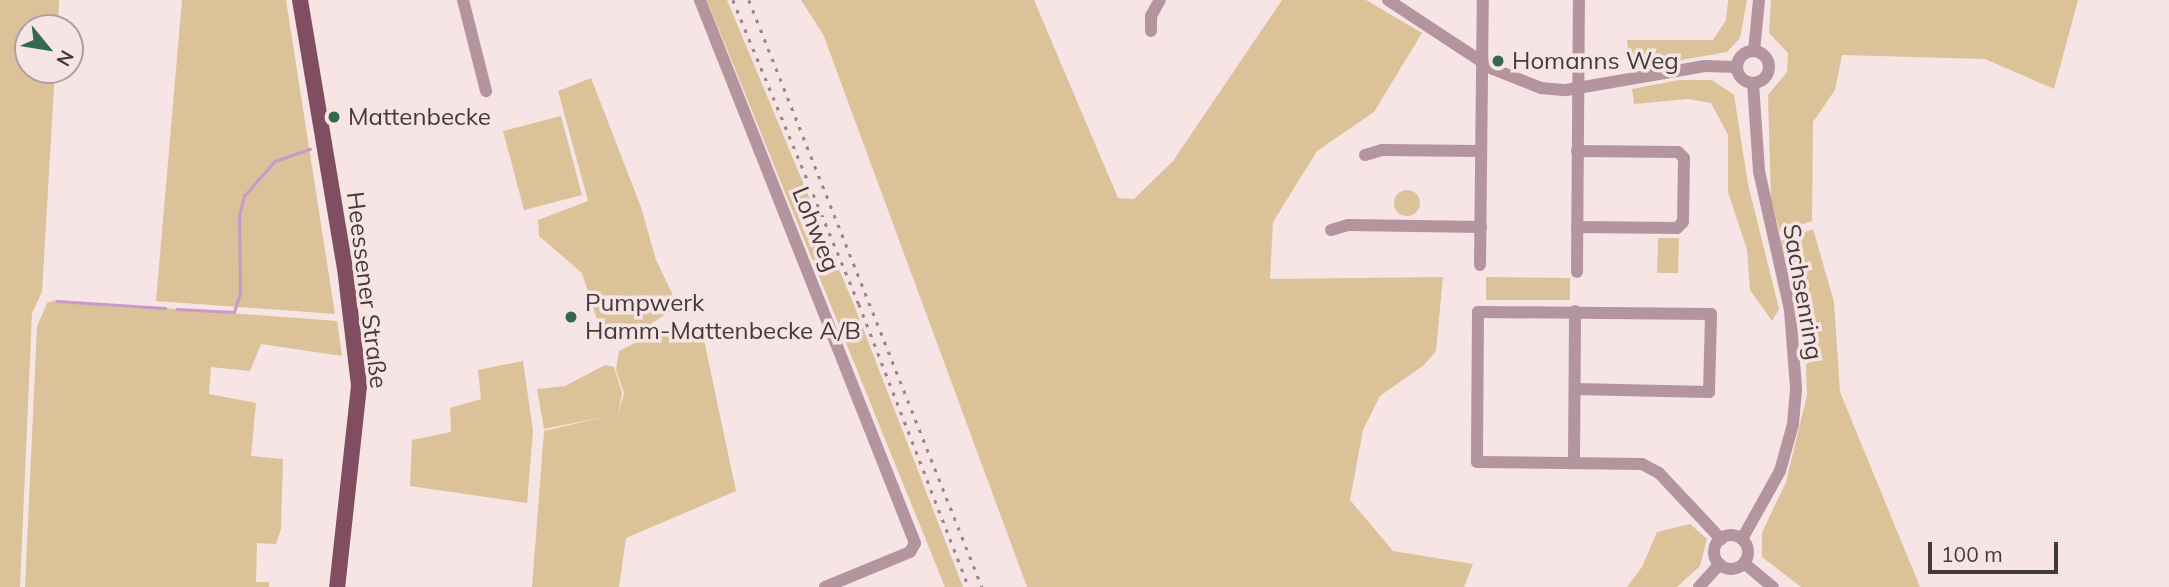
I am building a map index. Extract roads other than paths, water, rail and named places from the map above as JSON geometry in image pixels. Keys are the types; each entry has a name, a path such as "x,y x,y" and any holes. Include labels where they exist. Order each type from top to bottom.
{"main road":[{"name":"Heessener Straße","path":"300,0 345,268 359,386 337,587"}],"street":[{"path":"463,0 486,91"},
{"name":"Lohweg","path":"700,0 913,536 910,552 839,584"},
{"path":"1151,31 1151,16 1160,0"},
{"path":"1388,0 1482,60 1536,87 1578,87 1705,66 1737,67"},
{"path":"1480,265 1483,0"},
{"path":"1577,272 1579,0"},
{"path":"1754,51 1759,0"},
{"path":"1754,51 1767,58 1770,67 1766,77 1753,83 1742,78 1737,67 1742,55 1754,51"},
{"name":"Sachsenring","path":"1742,539 1780,471 1793,424 1796,388 1790,310 1759,171 1753,83"},
{"path":"1365,155 1382,150 1481,151"},
{"path":"1577,151 1678,152 1684,158 1683,222 1677,228 1577,227"},
{"path":"1331,230 1348,225 1480,227"},
{"path":"1574,462 1575,311"},
{"path":"1575,389 1709,392 1711,314 1478,312 1477,462 1574,462 1651,468 1721,539"},
{"path":"1720,564 1715,550 1721,539 1732,535 1742,539 1748,550 1744,563"},
{"path":"1720,564 1732,568 1744,563"},
{"path":"1744,563 1773,587"},
{"path":"1699,587 1720,564"},
{"path":"825,587 839,584"}],"waterway":[{"name":"Mattenbecke","path":"177,309 234,312 240,293 239,216 244,196 275,161 310,149"},
{"name":"Mattenbecke","path":"57,301 165,308"}],"railway":[{"path":"733,0 859,304 969,587"},
{"path":"749,0 982,587"}],"place":[{"name":"Homanns Weg","path":"1498,61"},
{"name":"Mattenbecke","path":"334,117"},
{"name":"Pumpwerk Hamm-Mattenbecke A/B","path":"571,317"}]}
